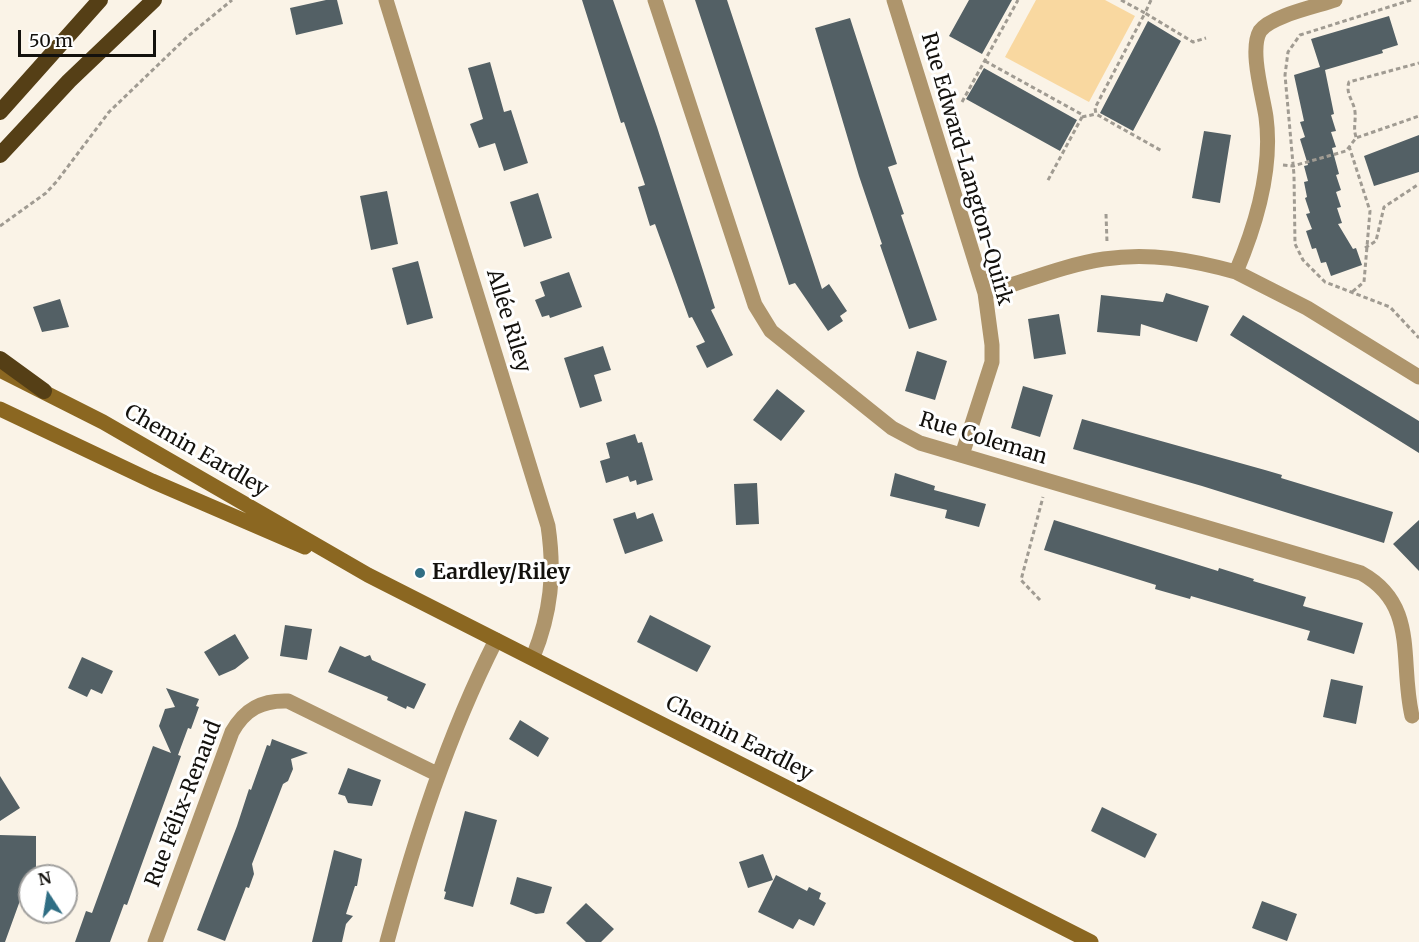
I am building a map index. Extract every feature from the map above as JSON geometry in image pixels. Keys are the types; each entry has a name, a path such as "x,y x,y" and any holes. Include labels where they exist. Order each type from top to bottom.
{"highway":[{"path":"0,112 100,0"},
{"path":"0,155 69,81 154,0"},
{"path":"0,162 15,140"},
{"path":"0,359 44,392"}],"main road":[{"name":"Chemin Eardley","path":"0,370 103,422 368,575 1091,942"},
{"name":"Chemin Eardley","path":"0,410 152,481 368,575"}],"street":[{"name":"Allée Riley","path":"386,0 548,526 553,571 551,594 547,619 533,657"},
{"name":"Rue Coleman","path":"655,0 761,319 771,331 892,428 920,443 1350,570 1375,581 1396,604 1402,621 1408,697 1412,716"},
{"name":"Rue Edward-Langton-Quirk","path":"894,0 984,293 992,345 992,362 962,455"},
{"path":"1236,272 1257,212 1266,163 1266,117 1256,46 1260,32 1278,20 1335,0"},
{"path":"984,293 1107,259 1169,257 1194,260 1236,272 1307,308 1419,377"},
{"path":"387,942 412,851 437,774 496,640"},
{"name":"Rue Félix-Renaud","path":"155,942 232,732 239,719 249,709 274,700 288,701 437,774"}],"path":[{"path":"0,226 46,193 64,173 109,112 187,37 232,0"},
{"path":"962,102 1018,0"},
{"path":"1121,0 1193,42 1206,38"},
{"path":"1096,114 1095,108 1150,0"},
{"path":"1411,0 1300,35 1288,52 1285,75 1293,166 1295,244 1303,260 1325,282 1390,307 1419,338"},
{"path":"985,61 1081,114 1082,117"},
{"path":"1356,138 1353,128 1355,112 1347,89 1349,82 1419,63"},
{"path":"1047,182 1082,117 1096,114 1162,151"},
{"path":"1266,163 1293,166 1346,150 1356,138 1419,116"},
{"path":"1349,146 1370,211 1365,248 1364,282 1352,292"},
{"path":"1365,248 1376,241 1384,207 1419,184"},
{"path":"1106,214 1107,259"},
{"path":"1040,600 1022,580 1048,481"}],"shaded area":[{"path":"1036,0 1105,0 1135,16 1089,102 1005,57"}],"building":[{"path":"326,0 337,0 343,24 296,35 290,8"},
{"path":"582,0 613,0 657,127 715,308 711,310 733,355 707,368 696,346 705,342 692,317 689,318 655,224 650,226 638,187 645,185 624,122 621,123"},
{"path":"695,0 727,0 822,289 829,284 847,311 840,316 843,321 828,331 795,283 789,285"},
{"path":"969,0 1012,0 982,54 949,36"},
{"path":"1389,16 1398,45 1382,50 1383,53 1325,70 1334,114 1331,115 1336,131 1331,132 1336,147 1332,148 1341,190 1336,192 1341,207 1337,208 1342,223 1338,224 1353,249 1356,248 1362,265 1331,276 1326,262 1321,263 1316,248 1312,249 1306,231 1312,229 1306,214 1310,213 1305,198 1307,197 1304,182 1308,181 1304,166 1308,165 1300,139 1305,137 1300,122 1304,121 1294,75 1320,67 1311,39"},
{"path":"850,18 897,164 888,167 904,214 901,215 937,320 909,329 880,245 882,244 859,176 815,28"},
{"path":"1148,21 1181,41 1133,131 1100,113"},
{"path":"490,62 504,112 511,110 528,163 504,171 495,143 479,148 470,124 483,119 468,68"},
{"path":"984,68 1077,120 1060,151 966,99"},
{"path":"1204,131 1231,135 1220,203 1192,198"},
{"path":"1419,135 1419,172 1374,186 1364,156"},
{"path":"387,191 398,244 371,250 360,196"},
{"path":"538,193 552,238 524,247 510,202"},
{"path":"418,261 433,318 407,325 392,268"},
{"path":"569,272 582,307 550,318 549,315 542,317 535,300 545,296 540,282"},
{"path":"1166,293 1209,306 1197,342 1141,324 1140,336 1097,332 1101,295 1163,302"},
{"path":"60,299 69,327 42,332 33,307"},
{"path":"1059,314 1066,354 1034,359 1028,319"},
{"path":"1243,315 1419,421 1419,453 1230,335"},
{"path":"603,346 611,370 594,375 602,401 580,408 564,358"},
{"path":"917,351 947,361 935,400 905,391"},
{"path":"1023,386 1053,395 1040,437 1011,428"},
{"path":"777,389 805,411 781,441 753,420"},
{"path":"1082,419 1282,475 1281,478 1393,512 1384,543 1202,486 1073,449"},
{"path":"635,434 638,443 642,442 653,480 637,485 636,480 630,482 628,476 606,483 600,461 610,458 606,443"},
{"path":"895,473 935,486 934,490 986,504 979,527 945,518 947,510 890,496"},
{"path":"757,483 759,524 736,525 734,484"},
{"path":"635,512 637,519 653,513 663,541 625,554 613,519"},
{"path":"1054,520 1218,571 1219,568 1306,597 1303,606 1363,623 1354,654 1307,640 1310,631 1191,596 1190,599 1155,589 1156,585 1044,550"},
{"path":"1419,520 1419,571 1393,544"},
{"path":"650,615 711,646 697,672 637,642"},
{"path":"285,625 312,629 307,660 280,656"},
{"path":"235,634 249,658 235,669 219,676 204,652"},
{"path":"340,646 365,657 370,655 372,660 426,684 414,709 407,706 406,709 387,700 388,697 328,672"},
{"path":"82,657 113,671 102,694 91,689 87,697 68,688"},
{"path":"1331,679 1363,686 1356,724 1323,717"},
{"path":"166,688 199,699 196,706 199,707 191,729 188,728 178,755 181,756 127,905 124,904 110,942 75,942 86,911 92,913 153,746 171,753 159,726 165,709 175,707"},
{"path":"520,720 549,738 538,757 509,739"},
{"path":"272,739 308,753 291,759 293,769 288,781 283,784 252,864 254,874 249,888 246,887 225,941 197,930 249,789 251,790 267,745 270,746"},
{"path":"348,768 381,780 372,806 348,803 345,796 338,794"},
{"path":"0,776 20,808 0,821"},
{"path":"1102,807 1157,834 1145,858 1091,831"},
{"path":"465,811 497,820 473,907 444,899 446,892 444,891"},
{"path":"0,835 36,836 36,864 18,864 18,906 5,942 0,942"},
{"path":"334,850 362,859 357,886 355,886 346,914 353,916 346,924 342,942 312,942"},
{"path":"763,854 773,880 748,888 739,862"},
{"path":"776,875 807,891 809,887 821,893 819,899 826,903 814,926 799,919 793,929 758,912"},
{"path":"517,877 552,887 544,913 536,914 510,904"},
{"path":"1262,901 1297,914 1287,941 1252,928"},
{"path":"586,903 614,929 601,942 586,942 566,923"}],"place":[{"name":"Eardley/Riley","path":"420,573"}]}
